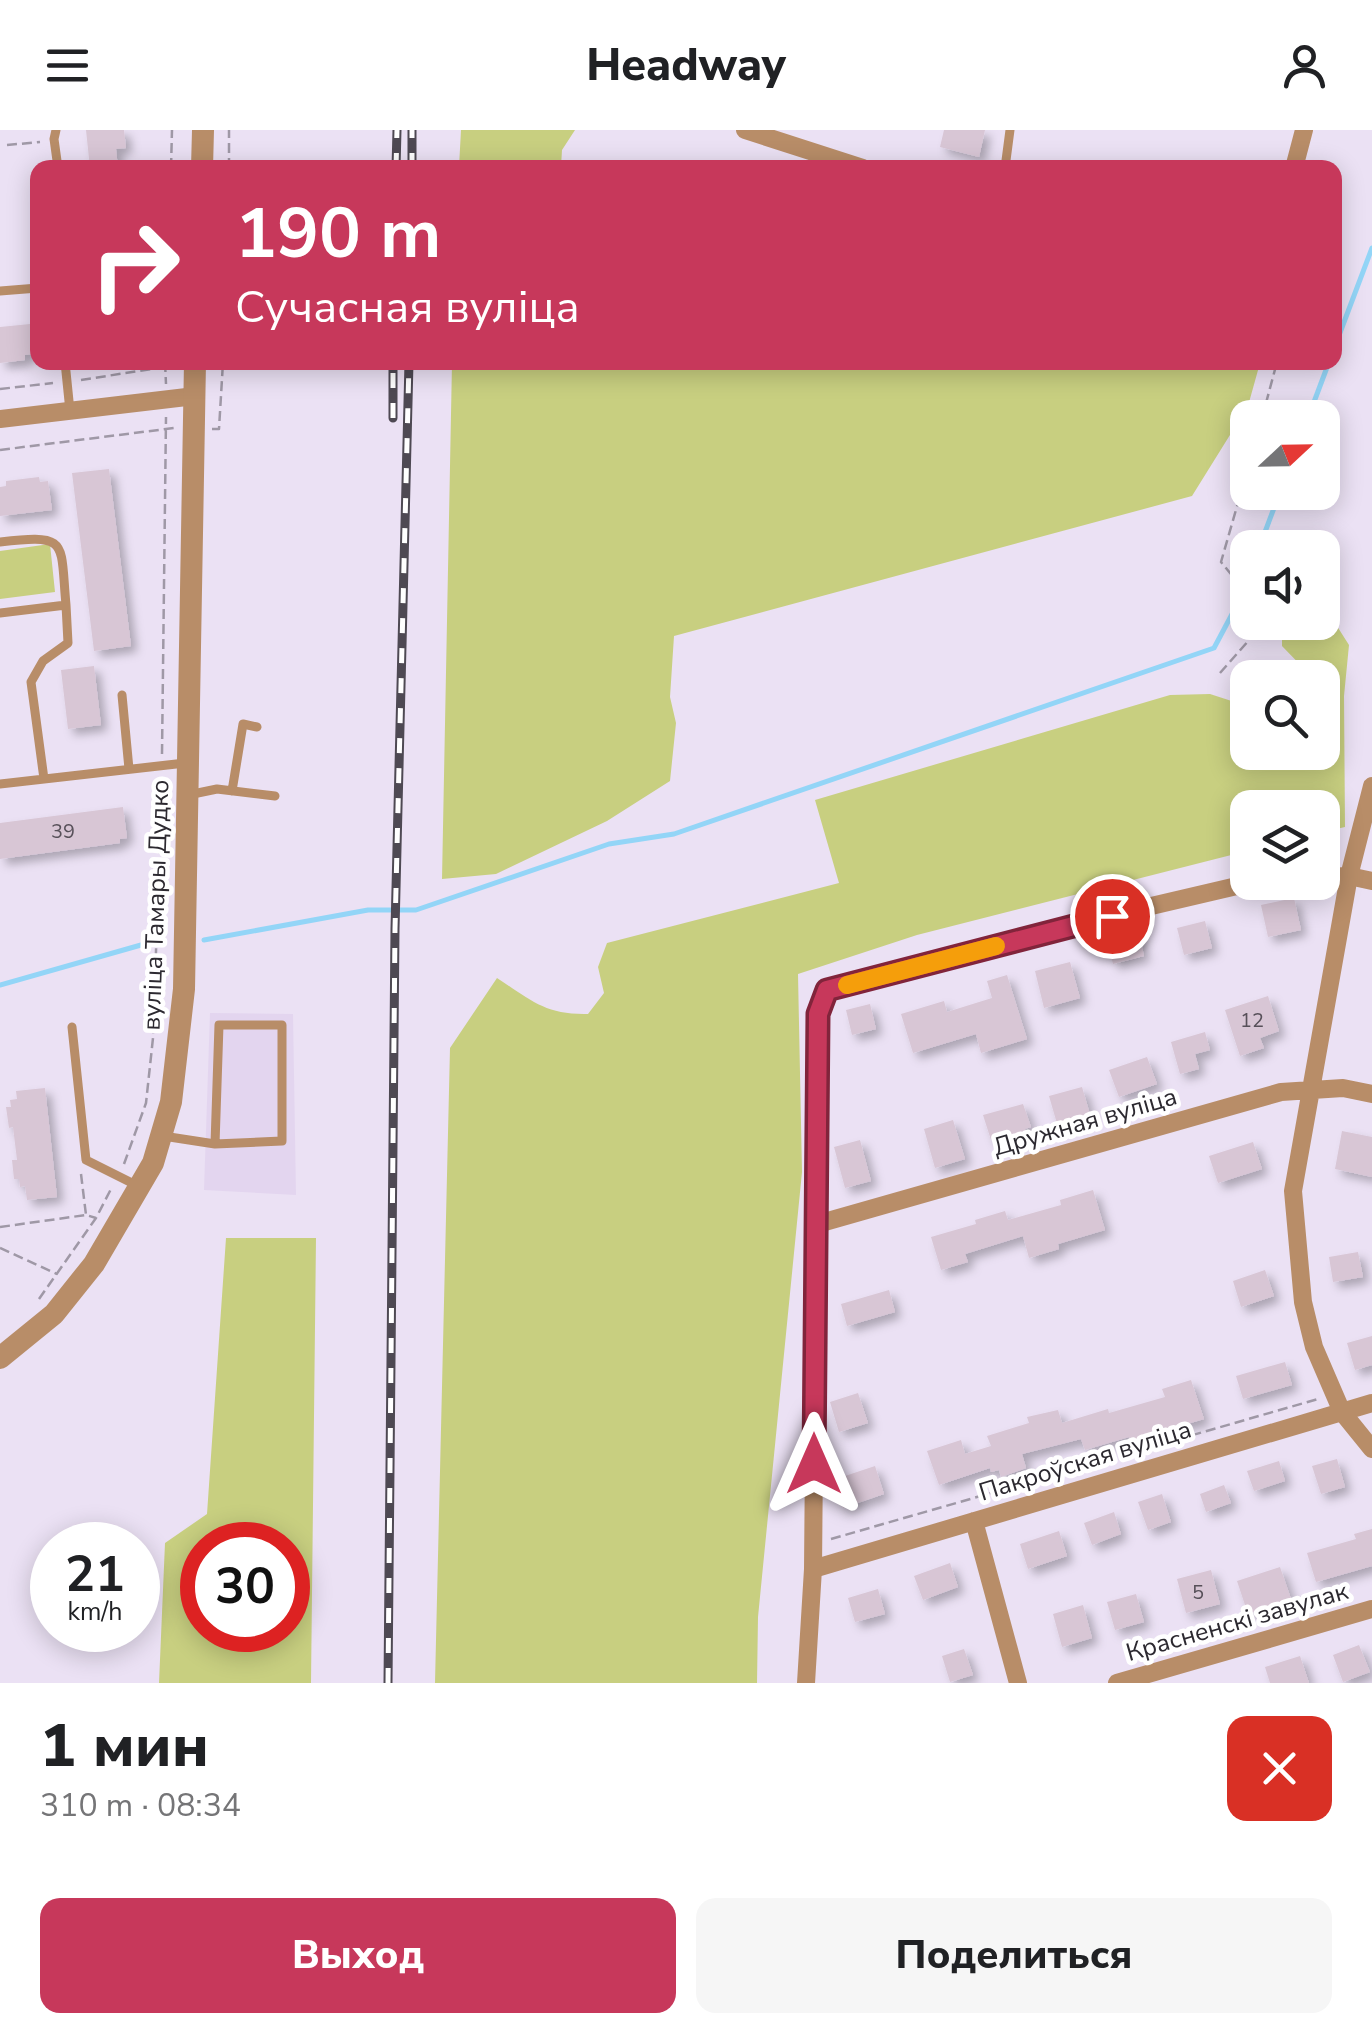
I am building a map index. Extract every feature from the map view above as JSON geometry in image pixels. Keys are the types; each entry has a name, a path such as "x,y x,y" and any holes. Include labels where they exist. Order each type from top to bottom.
{"street":[{"path":"202,160 203,130"},
{"path":"745,130 838,160"},
{"path":"1296,160 1304,130"},
{"name":"вуліца Тамары Дудко","path":"0,1358 54,1314 94,1264 141,1187 162,1136 177,1064 184,988 195,396 188,370"},
{"path":"0,419 195,396"},
{"path":"1372,786 1350,876 1293,1191 1303,1302 1314,1347 1338,1403 1372,1449"},
{"path":"1340,876 1372,881"},
{"path":"806,1683 814,1569 818,1014 827,990 1230,887"},
{"name":"Дружная вуліца","path":"814,1225 1281,1092 1343,1088 1372,1094"},
{"name":"Пакроўская вуліца","path":"814,1569 1338,1403 1372,1403"},
{"path":"974,1521 1018,1683"},
{"name":"Красненскі завулак","path":"1116,1683 1372,1609"}],"lane":[{"path":"56,130 57,160"},
{"path":"1005,160 1010,130"},
{"path":"0,291 30,289"},
{"path":"67,370 70,411"},
{"path":"0,542 44,537 61,548 68,642 44,661 32,682 44,779"},
{"path":"0,613 66,605"},
{"path":"122,696 129,769"},
{"path":"232,791 243,724 257,726"},
{"path":"0,784 188,763"},
{"path":"188,795 217,790 275,796"},
{"path":"162,1136 215,1144 282,1142 282,1025 219,1026 215,1144"},
{"path":"72,1027 86,1160 141,1187"}],"path":[{"path":"171,160 172,130"},
{"path":"229,160 230,130"},
{"path":"7,145 45,141"},
{"path":"0,390 132,370"},
{"path":"38,1300 96,1218 118,1176 141,1118 148,1086 162,766 165,370"},
{"path":"0,450 164,428 219,429 222,370"},
{"path":"1267,400 1275,370"},
{"path":"1230,531 1221,562 1230,573"},
{"path":"1220,673 1249,640"},
{"path":"0,1227 86,1214 96,1218"},
{"path":"0,1248 58,1274"},
{"path":"814,1544 1338,1403"}],"shaded area":[{"path":"210,1013 293,1014 296,1195 204,1190"}],"green space":[{"path":"461,130 575,130 562,150 561,160 459,160"},
{"path":"452,370 1258,370 1250,400 1230,400 1230,435 1192,496 674,636 670,697 676,723 670,781 607,821 496,874 442,879"},
{"path":"50,544 55,592 0,599 0,551"},
{"path":"1340,631 1349,645 1344,696 1345,827 1340,828 1340,790 1230,790 1230,855 917,935 798,974 802,1172 758,1617 757,1683 435,1683 450,1048 497,978 549,1009 588,1014 604,993 598,967 607,943 839,883 815,800 1170,695 1210,694 1230,700 1230,770 1340,770 1340,660 1296,660 1282,646 1282,640 1340,640"},
{"path":"226,1238 316,1238 311,1683 159,1683 165,1543 180,1533 180,1652 310,1652 310,1522 195,1522 207,1514"}],"building":[{"path":"86,130 124,130 126,148 116,149 117,160 89,160"},
{"path":"944,130 985,130 979,157 940,147"},
{"path":"30,324 30,354 25,355 25,360 0,363 0,327"},
{"path":"109,469 131,646 94,651 72,473"},
{"path":"39,477 40,482 48,481 52,510 0,516 0,487 6,486 6,481"},
{"path":"94,666 101,725 68,729 61,670"},
{"path":"123,807 127,838 120,839 120,843 0,859 0,823"},
{"path":"1294,900 1301,930 1268,937 1261,905"},
{"path":"1205,921 1212,948 1184,955 1177,928"},
{"path":"1139,933 1144,956 1113,964 1107,940"},
{"path":"1070,962 1080,998 1044,1008 1035,971"},
{"path":"1007,975 1027,1039 981,1053 976,1034 913,1053 901,1014 944,1001 947,1012 992,998 987,981"},
{"path":"1268,996 1279,1031 1260,1038 1264,1048 1240,1056 1225,1010"},
{"path":"870,1004 876,1029 852,1035 846,1010"},
{"path":"1205,1032 1210,1050 1195,1054 1199,1069 1180,1074 1171,1042"},
{"path":"1147,1057 1157,1084 1119,1097 1109,1070"},
{"path":"1082,1087 1091,1118 1058,1127 1049,1096"},
{"path":"45,1088 57,1197 27,1200 25,1186 20,1187 19,1179 14,1179 12,1160 17,1160 6,1107 11,1107 10,1100 17,1099 16,1091"},
{"path":"1023,1104 1031,1127 1025,1129 1028,1138 1002,1146 999,1137 991,1140 983,1115"},
{"path":"953,1120 965,1159 935,1168 924,1129"},
{"path":"1342,1131 1372,1137 1372,1177 1335,1169"},
{"path":"860,1140 871,1181 845,1188 834,1147"},
{"path":"1253,1142 1262,1169 1218,1183 1209,1156"},
{"path":"1093,1190 1105,1230 1058,1244 1059,1249 1029,1258 1023,1236 965,1254 968,1262 941,1270 931,1237 1005,1211 1008,1220 1061,1205 1060,1200"},
{"path":"1358,1252 1363,1277 1333,1282 1329,1257"},
{"path":"1265,1270 1274,1296 1241,1307 1233,1281"},
{"path":"889,1290 895,1312 847,1326 841,1304"},
{"path":"1372,1336 1372,1365 1355,1370 1347,1343"},
{"path":"1285,1362 1292,1385 1243,1399 1236,1376"},
{"path":"1191,1380 1204,1419 1085,1450 1081,1439 1022,1454 1026,1468 1001,1477 999,1470 991,1472 990,1468 939,1485 927,1451 961,1440 965,1454 991,1446 987,1436 1029,1423 1027,1417 1058,1410 1062,1423 1108,1409 1109,1413 1165,1397 1162,1389"},
{"path":"858,1393 868,1423 839,1432 830,1402"},
{"path":"1337,1459 1345,1487 1321,1494 1312,1466"},
{"path":"1279,1461 1285,1481 1254,1491 1247,1471"},
{"path":"875,1466 884,1494 843,1508 833,1480"},
{"path":"1224,1485 1231,1503 1206,1512 1200,1494"},
{"path":"1162,1494 1171,1522 1148,1530 1138,1502"},
{"path":"1114,1512 1121,1534 1092,1545 1084,1523"},
{"path":"1372,1529 1372,1566 1316,1582 1307,1553 1356,1539 1354,1534"},
{"path":"1059,1531 1067,1556 1028,1569 1020,1544"},
{"path":"950,1563 958,1587 923,1600 914,1576"},
{"path":"1280,1567 1291,1599 1248,1614 1237,1581"},
{"path":"1211,1570 1220,1604 1186,1613 1177,1579"},
{"path":"878,1589 885,1614 855,1622 848,1598"},
{"path":"1136,1594 1144,1622 1115,1630 1107,1602"},
{"path":"1083,1605 1092,1638 1062,1647 1053,1614"},
{"path":"1359,1645 1370,1672 1343,1682 1333,1655"},
{"path":"964,1649 973,1675 950,1682 942,1656"},
{"path":"1300,1656 1309,1683 1270,1683 1265,1667"}],"waterway":[{"path":"1342,327 1372,248"},
{"path":"1315,400 1326,370"},
{"path":"1266,530 1273,510"},
{"path":"204,940 368,910 416,910 609,844 674,834 1214,648 1230,618"},
{"path":"0,985 141,945"}],"railway":[{"path":"396,160 397,130"},
{"path":"412,130 412,160"},
{"path":"393,370 393,418"},
{"path":"388,1683 395,929 409,370"}],"slow traffic":[{"path":"847,985 996,946"}],"route":[{"path":"814,1464 818,1014 827,990 1112,916"}]}
